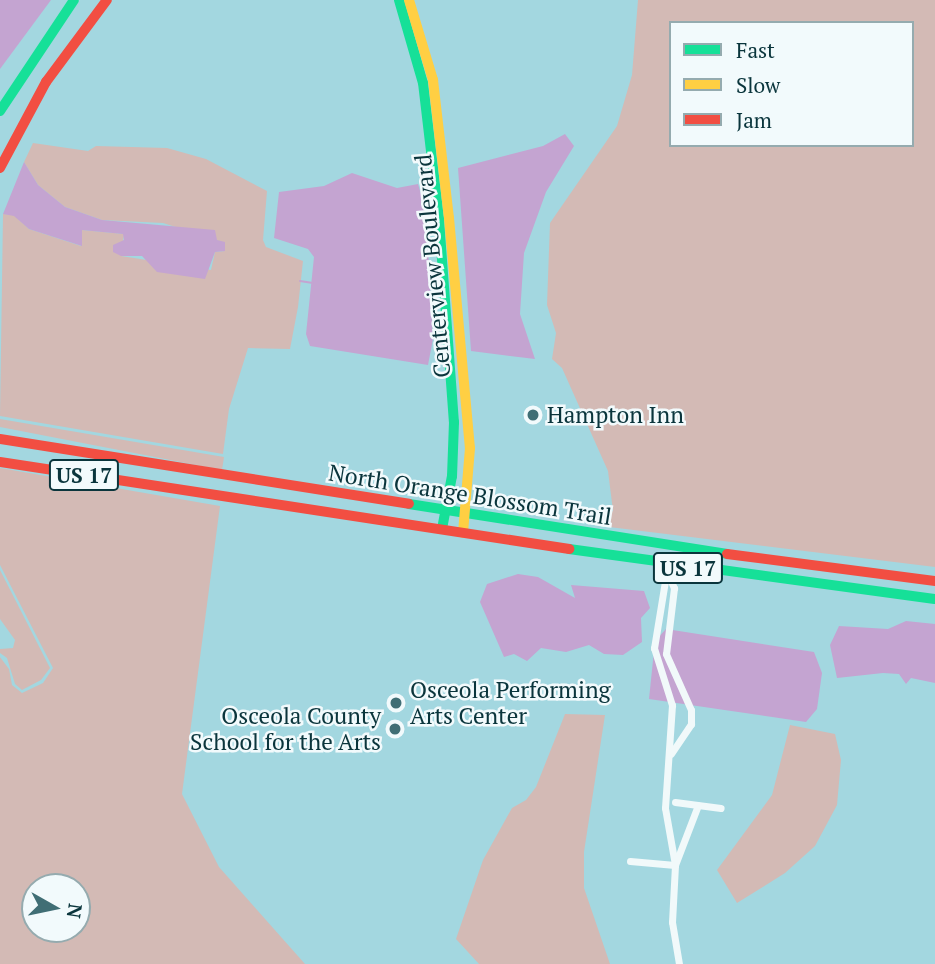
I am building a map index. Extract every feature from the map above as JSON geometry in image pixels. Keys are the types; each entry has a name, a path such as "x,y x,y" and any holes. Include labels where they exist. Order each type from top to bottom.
{"main road":[{"path":"0,111 74,0"},
{"path":"0,168 46,82 107,0"},
{"name":"Centerview Boulevard","path":"398,0 425,68"},
{"name":"Centerview Boulevard","path":"409,0 425,68 457,384 470,448 463,533"},
{"name":"Centerview Boulevard","path":"442,529 453,451 457,384"},
{"name":"North Orange Blossom Trail","path":"0,439 709,552 935,580"},
{"name":"North Orange Blossom Trail","path":"0,461 678,566 935,599"},
{"path":"678,566 689,556 709,552"}],"street":[{"path":"671,754 691,724 691,710 666,654 674,588 670,579 665,581 654,648 671,701 671,754 665,808 675,865 672,922 679,964"},
{"path":"671,701 683,697"},
{"path":"670,724 675,730 686,730"},
{"path":"675,802 721,808"},
{"path":"675,865 698,805"},
{"path":"631,861 675,865"}],"shaded area":[{"path":"0,0 51,0 0,69"},
{"path":"638,0 935,0 935,567 601,526 602,516 613,511 608,471 562,368 552,359 556,333 547,305 550,223 617,126 632,75"},
{"path":"565,134 574,146 546,192 524,253 520,314 535,359 471,351 458,168 543,146"},
{"path":"33,143 88,151 96,146 167,148 206,159 267,191 263,240 266,247 303,261 298,307 290,349 248,348 229,409 223,454 0,416 3,214 14,215 29,229 81,246 82,230 124,234 121,256 211,270 215,252 225,251 217,240 163,223 102,220 65,207 38,185 24,162"},
{"path":"24,162 38,185 65,207 102,220 215,230 217,240 225,242 225,251 215,252 205,279 157,272 142,256 121,256 113,252 113,245 124,240 123,234 82,230 82,246 29,229 14,216 3,214"},
{"path":"352,173 397,188 418,184 426,211 433,339 428,365 310,346 306,334 314,257 308,249 274,238 279,192 324,186"},
{"path":"0,419 224,457 222,470 0,427"},
{"path":"0,468 220,506 182,794 219,867 305,964 0,964 0,657 9,669 12,685 22,693 43,683 53,668 0,565"},
{"path":"0,570 50,668 41,680 22,690 15,684 7,658 0,653 0,649 13,648 15,640 0,619"},
{"path":"518,574 538,577 575,598 571,585 644,591 650,608 641,618 642,642 623,655 604,654 589,645 566,652 541,648 527,661 514,654 504,657 480,602 487,584"},
{"path":"906,621 935,624 935,683 911,678 906,684 899,674 883,673 837,678 830,645 839,626 888,629"},
{"path":"666,629 814,652 822,673 817,709 806,722 649,699 655,641"},
{"path":"565,714 605,715 584,852 584,888 610,964 479,964 456,939 483,860 512,808 526,800 536,787"},
{"path":"790,725 835,734 841,760 837,805 815,846 785,873 737,903 717,870 772,795"}],"waterway":[{"path":"300,281 313,283"}],"traffic: fast":[{"path":"0,111 74,0"},
{"path":"399,0 423,83 439,219 454,422 452,476 442,529"},
{"path":"409,504 727,554"},
{"path":"569,549 935,599"}],"traffic: slow":[{"path":"409,0 433,80 449,218 470,448 463,533"}],"traffic: jam":[{"path":"0,168 46,82 107,0"},
{"path":"0,439 409,504"},
{"path":"0,462 569,549"},
{"path":"727,554 935,581"}],"place":[{"name":"Hampton Inn","path":"533,415"},
{"name":"Osceola Performing Arts Center","path":"396,703"},
{"name":"Osceola County School for the Arts","path":"395,729"}]}
